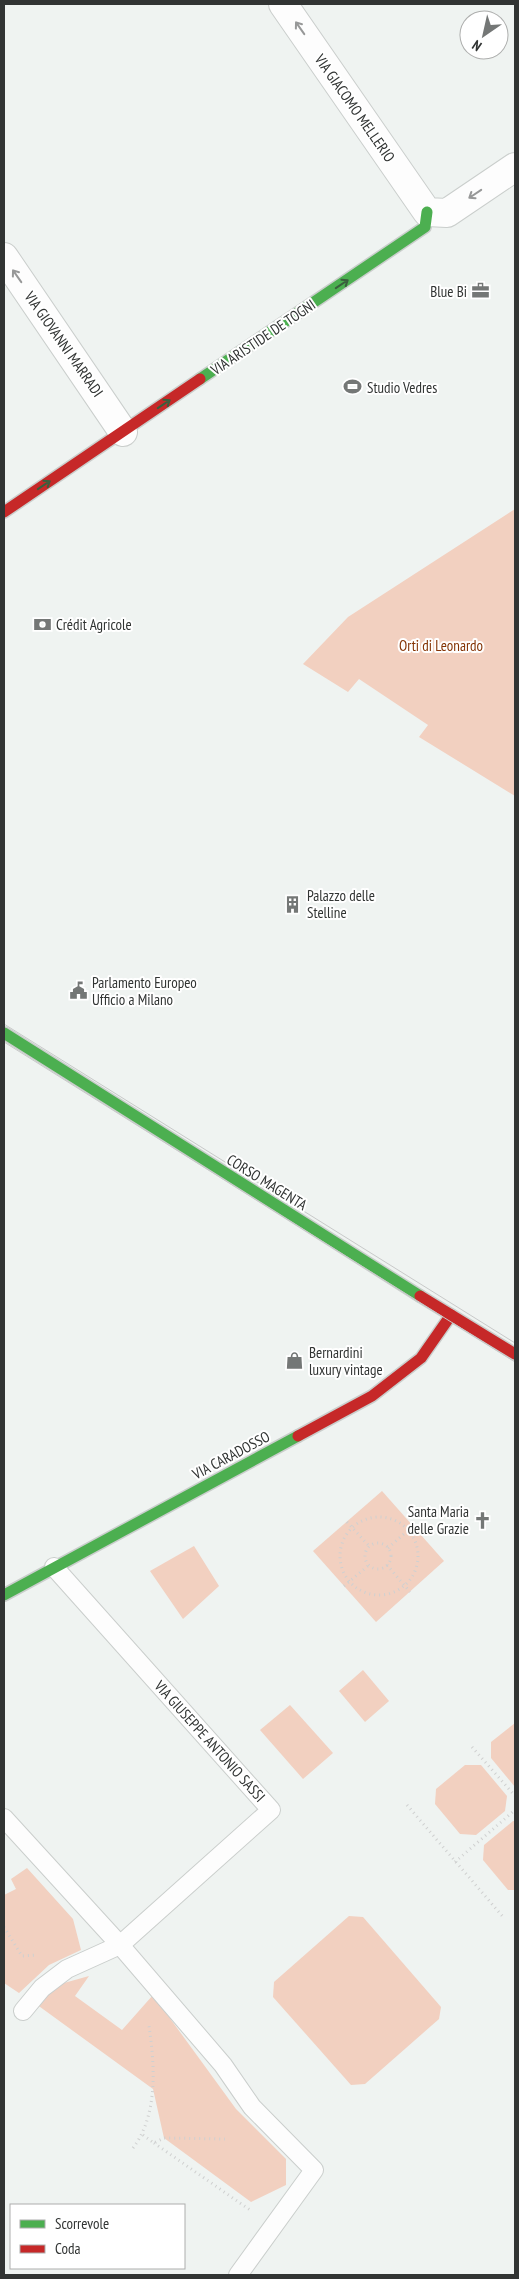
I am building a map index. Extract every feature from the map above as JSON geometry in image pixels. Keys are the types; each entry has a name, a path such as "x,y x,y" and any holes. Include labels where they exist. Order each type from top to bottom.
{"street":[{"name":"VIA GIACOMO MELLERIO","path":"283,4 427,212"},
{"path":"427,212 447,213 515,167"},
{"name":"VIA ARISTIDE DE TOGNI","path":"4,512 425,227 427,212"},
{"name":"VIA GIOVANNI MARRADI","path":"4,257 123,432"},
{"name":"CORSO MAGENTA","path":"4,1033 515,1354"},
{"name":"VIA CARADOSSO","path":"4,1595 372,1396 420,1358 451,1315"}],"lane":[{"name":"VIA GIUSEPPE ANTONIO SASSI","path":"54,1567 271,1810 120,1945"},
{"path":"4,1818 120,1945 223,2065 252,2107 314,2170 238,2275"},
{"path":"23,2011 42,1988 67,1969 120,1945"}],"path":[{"path":"383,1517 396,1521 408,1530 416,1546 418,1559 416,1571 405,1586 394,1593 376,1596 363,1593 349,1582 340,1564 340,1551 344,1538 352,1527 363,1520 383,1517"},
{"path":"348,1522 370,1547"},
{"path":"388,1548 413,1526"},
{"path":"381,1544 388,1548 391,1559 387,1566 376,1569 369,1565 366,1553 370,1547 381,1544"},
{"path":"344,1586 369,1565"},
{"path":"387,1566 410,1592"},
{"path":"472,1747 515,1796"},
{"path":"407,1805 504,1918"},
{"path":"455,1862 515,1810"},
{"path":"133,2148 143,2135 153,2090 153,2052 148,2018"},
{"path":"143,2135 273,2227"},
{"path":"154,2143 164,2138 225,2139"}],"green space":[{"name":"Orti di Leonardo","path":"515,509 515,796 419,737 428,725 359,679 348,692 303,664 348,617"},
{"path":"382,1491 444,1561 376,1622 313,1551"},
{"path":"194,1546 219,1586 183,1619 150,1571"},
{"path":"363,1670 389,1701 365,1722 339,1691"},
{"path":"290,1705 333,1753 303,1779 260,1730"},
{"path":"515,1723 515,1787 491,1758 491,1742"},
{"path":"465,1765 481,1765 507,1796 505,1811 476,1835 460,1834 435,1804 436,1789"},
{"path":"515,1821 515,1890 508,1890 483,1860 484,1845"},
{"path":"27,1868 73,1919 81,1950 49,1965 19,1993 4,1983 4,1895 16,1889 11,1879"},
{"path":"349,1916 363,1917 441,2007 439,2019 365,2084 351,2085 273,1997 274,1982"},
{"path":"89,1976 75,1996 122,2030 153,1995 236,2109 286,2159 286,2185 251,2202 164,2138 153,2089 36,2004 64,1983"}],"tram line":[{"path":"4,1024 515,1343"},
{"path":"4,1042 515,1362"}],"traffic: fast":[{"path":"200,379 425,227 427,212"},
{"path":"4,1033 420,1296"},
{"path":"4,1595 298,1436"}],"traffic: jam":[{"path":"4,512 200,379"},
{"path":"420,1296 515,1354"},
{"path":"298,1436 372,1396 421,1358 451,1315"}],"place":[{"name":"Blue Bi","path":"481,291"},
{"name":"Studio Vedres","path":"353,387"},
{"name":"Crédit Agricole","path":"42,624"},
{"name":"Palazzo delle Stelline","path":"293,904"},
{"name":"Parlamento Europeo Ufficio a Milano","path":"78,991"},
{"name":"Bernardini luxury vintage","path":"295,1361"},
{"name":"Santa Maria delle Grazie","path":"483,1520"}]}
